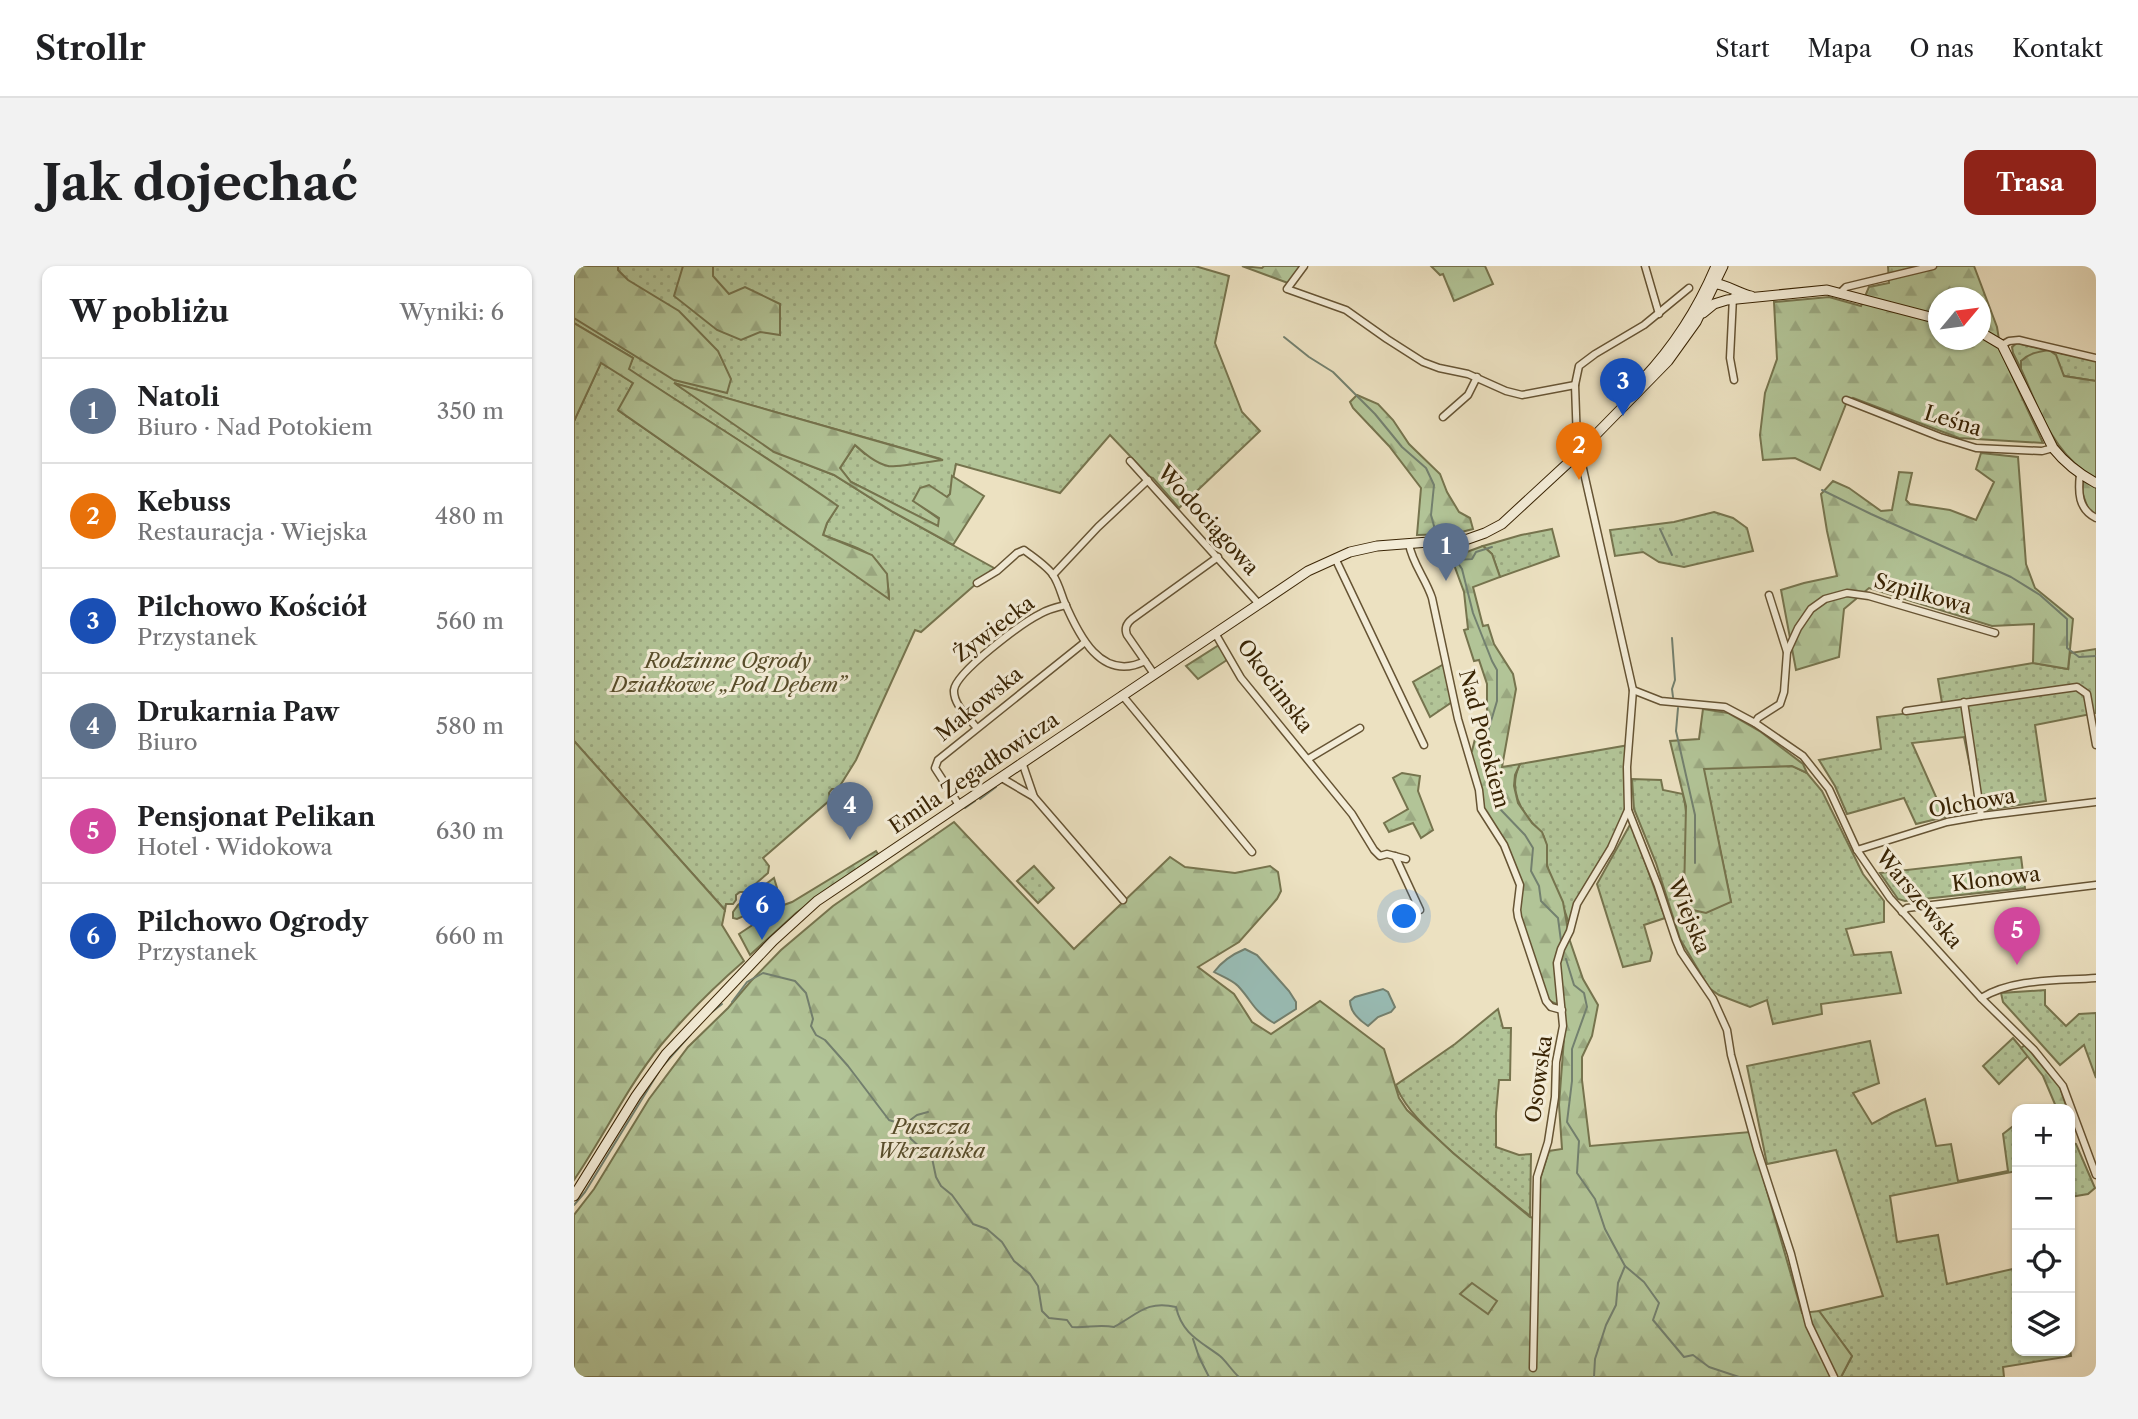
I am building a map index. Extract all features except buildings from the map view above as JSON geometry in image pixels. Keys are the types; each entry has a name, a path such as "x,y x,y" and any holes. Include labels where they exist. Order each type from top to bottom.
{"main road":[{"path":"1578,448 1670,349 1712,287 1716,266"},
{"path":"1696,322 1723,266"},
{"path":"1712,287 1718,298 1827,290 1928,316"},
{"path":"1578,448 1664,366 1709,308 1731,297"},
{"path":"1991,337 2002,345 2053,448 2080,474 2096,483"},
{"name":"Emila Zegadłowicza","path":"574,1196 658,1064 683,1034 773,941 827,894 1319,565 1369,547 1452,542 1476,537 1498,527 1512,516 1578,448"}],"street":[{"path":"1304,266 1287,289 1346,310 1423,362 1477,377 1506,391 1522,395 1575,385 1582,363 1659,314 1689,288"},
{"path":"1840,293 1846,288 1933,266"},
{"path":"1646,267 1659,314"},
{"path":"1731,297 1730,358 1734,380"},
{"path":"2002,345 2018,340 2096,358"},
{"path":"1443,417 1468,395 1477,377"},
{"name":"Wiejska","path":"1575,385 1578,448 1633,690 1626,786 1628,810 1681,952 1713,999 1727,1030 1731,1055 1757,1149 1791,1254 1809,1325 1834,1377"},
{"name":"Leśna","path":"1846,400 1940,437 1976,448 2042,451 2053,448"},
{"name":"Wodociągowa","path":"1129,461 1259,604"},
{"path":"2080,474 2078,490 2082,505 2088,514 2096,518"},
{"path":"1053,575 1098,527 1148,480"},
{"name":"Nad Potokiem","path":"1409,544 1432,597 1458,719 1479,790 1481,809 1504,845 1514,867 1520,885 1518,917 1546,1001 1552,1007 1562,1010"},
{"path":"977,583 997,571 1022,550 1026,551 1053,575 1085,642 1100,657 1116,667 1132,666 1145,661"},
{"path":"1154,674 1126,632 1128,622 1218,556"},
{"path":"1335,558 1424,744"},
{"name":"Szpilkowa","path":"1755,723 1783,699 1787,652 1811,608 1825,599 1847,593 1869,596 1995,633"},
{"name":"Szpilkowa","path":"1769,595 1787,652"},
{"name":"Żywiecka","path":"976,727 956,701 954,691 959,678 1031,619 1050,609 1066,605"},
{"name":"Okocimska","path":"1215,633 1241,678 1353,816 1374,850 1380,856 1406,859"},
{"name":"Makowska","path":"959,805 937,772 935,764 938,760 1085,642"},
{"path":"1906,711 2077,687 2087,694 2096,745"},
{"name":"Warszewska","path":"1633,690 1661,701 1726,707 1755,723 1803,757 1823,779 1857,850 1878,883 1981,998 2034,1050 2063,1086 2096,1175"},
{"path":"1122,695 1252,852"},
{"path":"1964,702 1981,816"},
{"name":"Okocimska","path":"1308,759 1360,728"},
{"path":"1022,762 1034,797"},
{"path":"1000,777 1034,797 1123,900"},
{"name":"Olchowa","path":"1857,850 1947,822 2096,802"},
{"name":"Osowska","path":"1533,1368 1537,1177 1548,1142 1555,1097 1556,1062 1563,1026 1557,963 1577,904 1611,848 1628,810"},
{"path":"1395,856 1420,910"},
{"name":"Klonowa","path":"1902,912 1908,908 2096,885"},
{"path":"1981,998 2014,985 2096,978"}],"green space":[{"name":"Rodzinne Ogrody Działkowe „Pod Dębem”","path":"574,266 1195,266 1229,276 1215,343 1242,412 1260,431 1179,508 1110,435 1060,493 956,464 950,494 947,497 914,501 939,519 939,527 851,482 840,468 855,445 865,454 912,463 941,459 676,384 774,451 834,475 893,512 994,568 987,577 921,632 915,630 856,760 838,789 832,789 829,793 830,800 763,858 769,866 768,873 746,892 736,895 736,900 733,904 726,904 725,910 574,741 574,421 601,362 633,383 619,411 889,598 887,583 883,571 869,554 823,535 837,507 628,369 633,358 574,323"},
{"path":"574,266 618,266 618,270 628,280 679,311 718,351 731,379 727,393 674,380 574,318"},
{"path":"683,266 713,266 713,276 729,294 745,287 780,304 780,335 760,332 741,340 717,330 674,296"},
{"path":"1242,266 1262,268 1301,266 1288,283"},
{"path":"1431,266 1485,266 1493,284 1454,301 1443,274 1440,275"},
{"path":"1888,266 1974,266 1982,287 1928,287 1928,350 1991,350 1991,311 2001,352 2043,443 1959,438 1853,398 1846,404 1820,470 1795,458 1763,460 1760,435 1765,393 1777,359 1774,302 1829,297 1861,306 1869,287 1889,283"},
{"path":"574,323 633,358 629,369 838,506 823,535 872,555 887,574 889,599 618,410 633,383 601,363 574,421"},
{"path":"2017,343 2096,361 2096,381 2064,376 2059,363 2021,361 2021,369 2012,347"},
{"path":"2049,350 2056,355 2064,376 2096,381 2096,515 2089,511 2082,492 2084,471 2062,450 2039,411 2021,369 2021,361 2024,358"},
{"path":"674,383 943,460 888,466 874,460 855,445 840,468 851,482 938,526 939,518 913,501 920,488 929,485 947,497 950,494 952,476 984,496 953,545 834,475 774,452"},
{"path":"1357,395 1378,404 1409,444 1440,474 1459,512 1470,518 1473,529 1454,534 1417,535 1421,488 1389,446 1353,408 1350,402"},
{"path":"1981,453 2018,457 2026,564 2035,588 2073,619 2068,669 2033,663 2034,624 1992,626 1869,588 1844,609 1839,657 1796,670 1781,590 1837,576 1821,494 1833,481 1849,488 1881,511 1892,510 1899,472 1912,473 1906,500 1910,504 1950,510 1976,520 1994,482 1976,469"},
{"path":"1714,512 1733,518 1747,528 1753,551 1684,567 1659,562 1643,552 1615,556 1610,530 1674,522"},
{"path":"1552,529 1559,556 1500,577 1492,554 1483,546 1521,535"},
{"name":"Puszcza Wkrzańska","path":"1483,546 1492,554 1500,577 1473,587 1483,626 1488,625 1494,644 1513,674 1516,689 1502,767 1520,764 1514,786 1518,803 1542,832 1547,845 1547,866 1563,902 1570,941 1583,979 1598,1005 1592,1036 1582,1057 1590,1146 1750,1132 1802,1313 1819,1311 1852,1356 1841,1377 574,1377 574,1215 594,1189 649,1099 688,1047 781,950 833,906 954,822 1074,949 1170,857 1185,867 1235,873 1270,866 1278,872 1281,891 1277,899 1239,942 1198,967 1234,994 1252,1022 1271,1034 1320,1001 1384,1049 1399,1098 1407,1110 1453,1153 1530,1217 1538,1219 1539,1183 1549,1151 1562,1149 1559,1105 1564,1007 1547,1000 1519,914 1521,882 1485,813 1469,752 1472,751 1476,735 1487,720 1487,684 1479,660 1474,661 1464,630 1468,629 1464,592 1453,562 1456,554"},
{"path":"1219,645 1227,660 1198,679 1186,666"},
{"path":"2096,649 2096,713 2035,725 2046,801 1979,811 1964,737 1912,743 1945,817 1916,824 1904,798 1847,814 1835,786 1819,760 1881,749 1877,717 1943,709 1938,679 2033,663 2068,669 2070,653"},
{"path":"1444,664 1452,702 1430,717 1413,682"},
{"path":"1703,709 1728,713 1761,732 1803,764 1807,773 1792,766 1704,769 1731,902 1706,913 1693,910 1684,896 1686,806 1670,741 1699,739"},
{"path":"574,741 725,910 722,925 744,961 661,1045 637,1078 574,1180"},
{"path":"1629,745 1628,810 1582,895 1572,923 1568,921 1548,869 1544,837 1525,814 1518,800 1515,786 1517,771 1520,764"},
{"path":"1793,766 1807,773 1822,791 1863,874 1884,901 1884,922 1846,929 1854,955 1891,952 1901,993 1821,1004 1822,1014 1773,1024 1767,1000 1750,1007 1719,995 1709,988 1680,939 1656,863 1634,809 1632,779 1661,780 1663,790 1683,794 1687,832 1684,896 1731,902 1703,768"},
{"path":"1402,773 1420,776 1418,791 1433,830 1421,838 1413,823 1389,832 1384,823 1408,809 1393,778"},
{"path":"1631,823 1665,918 1644,925 1652,953 1650,961 1623,967 1597,884"},
{"path":"876,851 878,854 796,913 750,955 739,934 781,906"},
{"path":"2021,857 2025,888 1905,901 1898,899 1880,873"},
{"path":"1034,866 1054,888 1038,903 1017,881"},
{"path":"774,878 777,888 744,916 733,918 733,912 738,905"},
{"path":"2045,990 2045,1005 2066,1026 2079,1014 2096,1013 2096,1078 2084,1045 2060,1065 2003,1002 2001,993"},
{"path":"1498,1009 1503,1028 1511,1028 1510,1080 1499,1080 1496,1147 1519,1155 1531,1154 1530,1216 1435,1136 1404,1101 1396,1085 1455,1044"},
{"path":"2013,1038 2028,1056 1999,1084 1983,1066"},
{"path":"1870,1041 1879,1083 1853,1093 1872,1124 1925,1099 1936,1146 1951,1144 1958,1181 2008,1171 2003,1134 2012,1127 2012,1172 1890,1196 1897,1242 1938,1235 1947,1284 2012,1269 2012,1356 2071,1356 2003,1367 2004,1377 1841,1377 1852,1356 1819,1311 1883,1296 1836,1150 1767,1164 1747,1066"},
{"path":"2025,1045 2060,1087 2065,1104 2055,1104 2043,1076 2021,1048"},
{"path":"2075,1144 2095,1188 2088,1194 2075,1196"},
{"path":"1472,1283 1497,1301 1488,1314 1460,1294"}],"water":[{"path":"1245,949 1257,955 1296,1002 1296,1009 1274,1023 1257,1010 1236,984 1214,972 1228,958"},
{"path":"1383,989 1388,992 1395,1007 1368,1026 1356,1015 1350,1001"}],"waterway":[{"path":"1284,337 1333,372 1375,414 1402,447 1426,468 1434,485 1431,515 1437,537"},
{"path":"1822,490 2011,577 2040,595 2067,619 2067,648 2079,657 2096,656"},
{"path":"1660,529 1672,555"},
{"path":"1440,546 1442,554 1456,560 1462,569 1473,613 1497,670 1497,701 1483,748 1487,766 1498,785 1501,810 1525,835 1533,848 1531,871 1539,886 1541,901 1558,918 1561,941"},
{"path":"1456,560 1472,559 1476,552 1492,547"},
{"path":"1672,638 1675,680 1673,697"},
{"path":"1678,708 1676,731 1695,815 1695,863"},
{"path":"980,799 996,787"},
{"path":"965,808 975,801"},
{"path":"1566,959 1574,985 1584,993 1587,1007 1572,1049 1572,1081 1567,1122 1579,1141 1577,1173 1595,1199 1605,1229 1625,1266 1644,1282 1659,1303 1653,1320 1684,1357 1693,1355 1709,1367 1739,1377"},
{"path":"732,1002 747,982 763,973 795,981 806,993 813,1019 811,1026 816,1035 825,1040 848,1066 889,1120 904,1125 911,1139 932,1158 941,1186 952,1195 973,1224 987,1229 1002,1242 1014,1261 1030,1274 1038,1286 1042,1311 1049,1318 1067,1320 1072,1327 1114,1327 1150,1307 1176,1307 1187,1330 1220,1356 1239,1377"},
{"path":"712,1012 722,1004"},
{"path":"574,1205 585,1192 661,1068 691,1034"},
{"path":"905,1124 917,1115 928,1112"},
{"path":"1594,1377 1595,1359 1616,1305 1618,1283 1625,1266"},
{"path":"1193,1339 1209,1377"}],"place":[{"name":"Pilchowo Kościół","path":"1623,416"},
{"name":"Kebuss","path":"1579,480"},
{"name":"Natoli","path":"1446,581"},
{"name":"Drukarnia Paw","path":"850,840"},
{"name":"Pilchowo Ogrody","path":"762,940"},
{"name":"Pensjonat Pelikan","path":"2017,965"}]}
